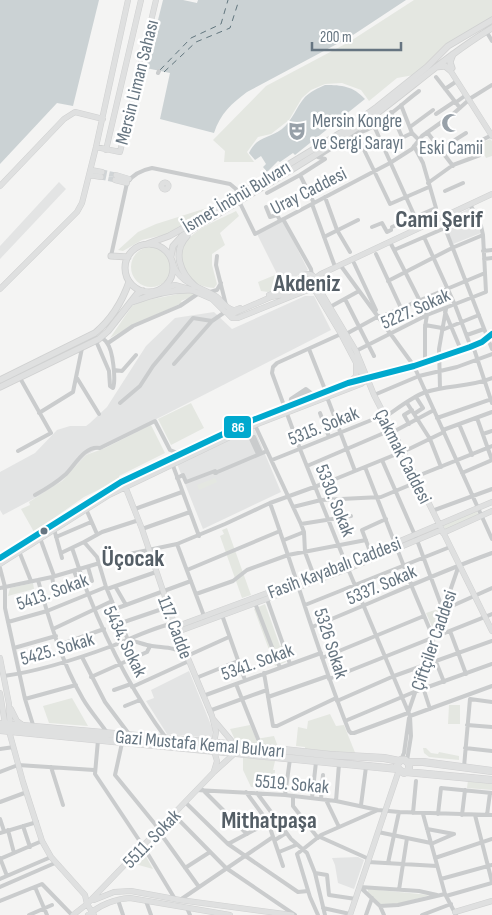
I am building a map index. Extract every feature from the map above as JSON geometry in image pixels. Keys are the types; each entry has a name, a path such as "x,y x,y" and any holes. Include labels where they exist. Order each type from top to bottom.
{"highway":[{"name":"Gazi Mustafa Kemal Bulvarı","path":"5,727 166,739 214,747 235,754 492,780"},
{"name":"Gazi Mustafa Kemal Bulvarı","path":"5,727 122,743 214,747 235,745 423,762 492,772"},
{"path":"404,761 410,767 402,771 397,764 404,761"}],"main road":[{"name":"İsmet İnönü Bulvarı","path":"171,256 177,239 342,132 384,102 455,41 492,20"},
{"name":"İsmet İnönü Bulvarı","path":"147,244 162,239 238,199 355,131 453,53 489,30"},
{"path":"451,69 450,62 453,53"},
{"path":"436,67 445,66 451,69"},
{"path":"130,303 141,298 193,288 182,268 178,253 180,244 191,230"},
{"path":"0,387 99,339 108,332 137,294 161,289 170,281 174,264 168,252 158,245 147,244 135,248 128,257 125,271 129,282 143,292"},
{"path":"111,256 128,257"},
{"path":"0,380 95,333 103,327 121,304 129,282"}],"street":[{"name":"Mersin Liman Sahası","path":"0,288 77,212 82,203 103,119 128,0"},
{"name":"Mersin Liman Sahası","path":"106,150 141,0"},
{"name":"Mersin Liman Sahası","path":"96,147 120,152 156,0"},
{"path":"489,30 492,41"},
{"path":"451,69 469,98"},
{"path":"355,131 390,204 429,185 453,166 480,155 474,144 492,136 451,69"},
{"path":"436,77 460,108"},
{"path":"445,89 457,81"},
{"name":"Uray Caddesi","path":"238,199 255,234 390,163 414,146 427,132 460,108 469,98 492,85"},
{"path":"267,193 325,159 318,157 355,131 363,133 374,126 419,90"},
{"path":"436,114 455,102 469,98"},
{"path":"401,105 412,133 419,140"},
{"path":"410,127 433,110"},
{"name":"Mersin Liman Sahası","path":"0,186 64,119 75,112 103,119"},
{"path":"391,112 402,138"},
{"path":"374,126 415,217"},
{"path":"427,132 453,166"},
{"path":"383,147 412,133"},
{"path":"439,150 466,133"},
{"path":"390,229 436,208 423,163 414,146"},
{"path":"111,256 128,181 145,170 152,168 233,185 238,199"},
{"path":"90,172 102,175"},
{"path":"300,175 313,203 334,264"},
{"path":"115,177 128,181"},
{"path":"445,191 463,183"},
{"path":"174,264 180,277 199,293 212,299 226,311 236,313 271,297 290,296 312,286 316,277 389,240 492,194"},
{"path":"325,197 337,230 350,252"},
{"path":"470,204 481,226 486,275"},
{"path":"266,207 270,217 278,214 282,219 312,269 312,286"},
{"path":"441,218 492,349"},
{"path":"324,237 358,220"},
{"path":"372,227 382,223 390,229"},
{"path":"394,250 444,226"},
{"path":"390,229 389,240 428,315 425,326 425,362"},
{"path":"388,281 452,248 483,235"},
{"path":"424,237 473,346 492,400 438,418"},
{"path":"483,251 492,250"},
{"path":"376,254 401,308"},
{"path":"217,256 216,265 226,311"},
{"path":"484,259 492,258"},
{"path":"354,263 375,304 379,316"},
{"path":"341,266 414,366 481,516 490,529 492,539"},
{"path":"174,364 212,322 226,311 236,309 300,281 305,275 312,276"},
{"path":"355,471 309,349 360,328 379,316 464,281 486,275 492,276"},
{"name":"5227. Sokak","path":"356,351 428,315 445,310 486,292 486,275"},
{"path":"300,281 302,287 312,286"},
{"path":"208,292 216,290 221,283"},
{"path":"161,289 175,286 208,292 222,301 226,311"},
{"name":"Çakmak Caddesi","path":"312,286 330,307 492,631"},
{"name":"Çakmak Caddesi","path":"312,286 356,351 365,378"},
{"path":"330,307 359,291"},
{"path":"108,343 133,326 180,306 199,293"},
{"path":"345,299 374,356"},
{"path":"445,310 461,350"},
{"path":"440,388 438,358 445,310"},
{"path":"425,326 442,329 479,315"},
{"path":"120,403 140,386 153,366 193,318 212,322"},
{"path":"132,332 133,326"},
{"path":"467,335 484,329"},
{"path":"348,383 438,358 473,346 492,334"},
{"path":"99,339 108,343"},
{"path":"99,339 111,371"},
{"path":"108,343 111,371"},
{"path":"39,413 73,392 82,348"},
{"name":"5330. Sokak","path":"309,349 277,364 273,367 272,372 287,408 300,449 409,714"},
{"path":"374,396 419,376 478,361 492,354"},
{"path":"122,377 122,371 136,355"},
{"path":"0,564 86,509 180,454 315,396 327,395 356,376 356,362"},
{"path":"111,371 122,371"},
{"path":"76,377 98,414"},
{"path":"18,451 51,433 20,378"},
{"path":"287,408 361,384 365,378"},
{"name":"5315. Sokak","path":"272,460 385,416 426,392 440,388 454,388 492,378"},
{"path":"287,408 291,398 306,389 315,396"},
{"path":"409,424 404,415 422,408 416,397"},
{"path":"407,403 430,439 441,467"},
{"path":"307,466 409,424 434,410"},
{"path":"0,588 53,577 177,544 199,536 270,502 316,487 403,451 459,424 492,412"},
{"path":"320,413 329,437"},
{"path":"462,472 492,460 490,447 477,418"},
{"path":"36,495 66,474 84,453 95,447 100,448 155,421 170,450 170,461 190,512 194,516 199,536"},
{"path":"254,422 301,524 304,532 305,552 314,576"},
{"path":"0,558 121,482 254,422"},
{"path":"459,424 472,454"},
{"path":"483,434 492,431"},
{"path":"293,507 321,500 381,497 441,467 490,447"},
{"path":"170,450 180,454"},
{"path":"177,478 183,475 186,482 215,470 215,473 267,450"},
{"path":"382,460 416,538 442,610 492,588"},
{"path":"365,467 433,638"},
{"name":"117. Cadde","path":"121,482 126,487 135,509 162,592 216,732 214,747 217,761 214,772"},
{"path":"432,511 492,489"},
{"path":"135,509 182,492"},
{"name":"5326 Sokak","path":"270,502 336,700 351,733 409,714"},
{"name":"Fasih Kayabalı Caddesi","path":"441,530 492,502"},
{"path":"86,509 97,534"},
{"name":"Fasih Kayabalı Caddesi","path":"175,627 222,615 255,603 416,538 492,511"},
{"path":"142,529 190,512"},
{"path":"301,524 351,516"},
{"path":"371,554 362,530 386,519"},
{"path":"54,529 62,555 97,534 139,520"},
{"path":"56,537 91,522"},
{"path":"187,570 240,546 280,531"},
{"path":"284,540 304,532"},
{"path":"40,538 53,577 54,587 79,583 74,571"},
{"path":"196,594 233,581 247,570 288,555 366,540"},
{"path":"84,542 96,557 128,640 150,646 168,646 178,650 188,659"},
{"path":"177,544 204,616"},
{"name":"Fasih Kayabalı Caddesi","path":"175,627 298,585 314,576 347,566 371,554 396,546"},
{"path":"305,605 450,547"},
{"name":"5434. Sokak","path":"72,548 94,609 111,646 149,716 166,739"},
{"path":"20,551 31,581"},
{"name":"5337. Sokak","path":"312,627 492,553"},
{"name":"Çiftçiler Caddesi","path":"404,761 411,736 409,714 414,692 459,565"},
{"path":"88,567 92,581"},
{"path":"0,568 5,587 5,608 25,699 34,728"},
{"name":"5413. Sokak","path":"8,622 47,611 88,593 156,572"},
{"path":"38,580 53,629 76,685 84,701 109,734"},
{"path":"115,609 191,582"},
{"path":"115,586 126,605"},
{"path":"267,598 290,664"},
{"path":"53,629 112,601"},
{"path":"255,603 280,668"},
{"path":"121,623 168,607"},
{"path":"268,697 329,678 386,657 492,614"},
{"path":"222,615 245,680"},
{"name":"5341. Sokak","path":"203,696 290,664 377,636 424,616"},
{"name":"5425. Sokak","path":"4,676 66,663 128,640 147,630 175,627"},
{"path":"59,645 104,629"},
{"path":"450,631 466,674"},
{"path":"14,648 56,636"},
{"path":"114,690 132,685 230,637"},
{"path":"264,673 273,726 277,726 394,676 492,641"},
{"path":"91,676 147,652 150,646"},
{"path":"82,657 106,702 130,736"},
{"path":"0,658 9,704 17,721 24,727"},
{"path":"196,678 238,661"},
{"path":"436,662 444,682"},
{"path":"345,721 414,692 492,664"},
{"path":"420,677 430,709"},
{"path":"236,684 258,738"},
{"path":"25,699 76,685"},
{"path":"409,714 430,709 492,686"},
{"path":"210,714 267,690"},
{"path":"0,693 5,727 14,747 42,841 51,858 85,896 90,914"},
{"path":"464,768 470,700 467,695"},
{"path":"125,706 140,700"},
{"path":"470,700 492,702"},
{"path":"0,714 2,704"},
{"path":"5,727 9,704"},
{"name":"117. Cadde","path":"210,714 235,745"},
{"path":"467,725 492,727"},
{"path":"98,740 94,770 178,900"},
{"path":"122,743 115,775 199,887"},
{"path":"0,749 14,747"},
{"path":"465,748 492,751"},
{"name":"5511. Sokak","path":"87,904 196,790 235,754"},
{"path":"285,795 290,759"},
{"path":"312,798 316,762"},
{"path":"336,800 339,764"},
{"path":"0,772 18,765 94,770"},
{"path":"361,805 366,766"},
{"path":"51,767 63,805"},
{"path":"323,908 350,915 391,790 402,771"},
{"path":"323,775 323,799 340,827"},
{"path":"413,813 416,781"},
{"path":"438,814 441,788 491,793 490,815"},
{"name":"5519. Sokak","path":"196,790 246,792 336,800 385,811 423,814 490,815"},
{"path":"203,790 247,834"},
{"path":"462,815 465,790"},
{"path":"0,802 27,792"},
{"path":"246,792 268,822 283,866"},
{"path":"257,793 296,845 307,853 315,873 325,915"},
{"path":"293,796 293,806 319,838 369,860 437,866"},
{"path":"185,802 228,844 298,892 308,891"},
{"path":"318,915 308,891 297,854 321,835 378,810"},
{"path":"388,863 399,812"},
{"path":"173,814 226,868 294,915"},
{"path":"423,814 445,894 456,913 492,901"},
{"path":"380,906 398,905 492,882 490,866 481,843 475,815"},
{"path":"0,819 14,853"},
{"path":"228,844 275,819"},
{"path":"4,831 37,822"},
{"path":"23,826 30,847"},
{"path":"378,832 431,843 454,834 427,830"},
{"path":"178,900 226,868 286,832"},
{"path":"399,890 407,838"},
{"path":"435,858 492,839"},
{"path":"7,876 0,858 42,841"},
{"path":"279,852 296,845"},
{"path":"185,868 210,852"},
{"path":"0,879 51,858"},
{"path":"0,887 55,863"},
{"path":"441,879 490,866"},
{"path":"315,873 327,875 330,894 356,899"},
{"path":"0,901 42,884 72,915 98,897 114,892 130,891 178,900 294,915"},
{"path":"107,884 114,892"},
{"path":"35,886 47,915"},
{"path":"360,887 419,891 437,895"},
{"path":"360,887 380,906 384,915"},
{"path":"85,896 94,896"},
{"path":"90,914 107,903 130,898 230,915"},
{"path":"366,915 372,898"},
{"path":"118,900 123,915"},
{"path":"146,900 151,915"},
{"path":"422,915 450,904"},
{"path":"29,915 52,905"},
{"path":"81,908 90,914"},
{"path":"186,908 190,915"}],"shaded area":[{"path":"0,0 99,0 73,106 57,103 0,164"},
{"path":"163,0 183,0 197,3 198,0 406,0 350,37 247,92 227,110 214,133 160,119 170,73 146,68"},
{"path":"414,0 492,0 492,18 444,47 414,75 397,78 369,101 361,90 342,83 325,84 311,90 302,98 289,120 271,134 258,137 247,152 254,162 224,162 225,151 213,140 266,86 349,42"},
{"path":"325,85 347,87 356,91 365,99 295,155 293,153 280,162 278,161 267,172 263,167 266,164 261,156 255,160 249,153 252,147 259,141 282,129 289,122 305,97"},
{"path":"490,139 492,141 492,156 486,158 479,144"},
{"path":"59,182 66,189 0,259 0,246"},
{"path":"213,206 202,215 167,234 142,240 123,251 118,250 138,232 156,224"},
{"path":"470,208 481,233 453,244 444,221"},
{"path":"236,211 239,216 220,233 225,245 212,254 212,265 217,284 214,288 197,284 186,271 181,259 182,249 195,233"},
{"path":"283,220 308,270 282,284 257,234"},
{"path":"155,247 162,250 168,256 171,267 170,275 162,284 155,287 147,287 140,284 132,275 131,263 134,256 143,248"},
{"path":"275,275 280,287 268,292 261,291 258,282"},
{"path":"188,292 199,294 181,301 182,303 133,325 110,338 132,306 143,301"},
{"path":"305,296 314,296 331,330 86,455 52,489 3,515 0,510 0,472 35,453 57,430 70,426 86,426 90,423 107,407 146,346 175,318 214,312 232,329"},
{"path":"191,403 204,428 171,445 158,419"},
{"path":"151,425 165,453 119,476 120,479 84,497 34,532 21,509 30,505 29,502 62,481 86,455 105,448"},
{"path":"254,428 281,492 203,529 177,464"},
{"path":"215,478 217,482 199,490 197,485"},
{"path":"476,510 479,515 446,531 443,525"},
{"path":"227,528 251,595 242,598 220,536 224,534 222,530"},
{"path":"33,583 34,589 8,596 10,588"},
{"path":"265,604 286,659 286,662 275,666 254,609"},
{"path":"441,608 434,631 426,613"},
{"path":"189,671 213,730 212,738 167,734 146,701 154,698 151,690"},
{"path":"72,698 88,726 49,723 43,706"},
{"path":"449,705 460,705 460,724 448,724"},
{"path":"330,714 336,726 344,725 356,755 305,750 305,747 296,746 298,727 307,729 308,721"},
{"path":"250,725 256,739 274,736 278,747 236,742 230,729"},
{"path":"423,748 426,748 431,753 438,754 439,752 459,756 459,760 429,757 424,753"},
{"path":"243,757 275,761 273,770 275,770 274,783 272,783 271,789 251,787 243,770"},
{"path":"468,780 492,783 492,790 467,788"},
{"path":"144,853 153,869 135,864"},
{"path":"358,857 364,860 354,889 338,883 332,858"},
{"path":"368,889 430,895 398,904 380,904 368,892"}],"ferry route":[{"path":"160,70 191,38 221,24 228,0"},
{"path":"164,72 196,42 230,28 239,0"}],"tunnel":[{"path":"102,172 116,175"},
{"path":"101,177 115,180"}],"transit line":[{"name":"86","path":"0,558 121,482 253,420 348,383 414,366 470,347 482,342 492,334"}],"place":[{"name":"Eski Camii","path":"451,123"},
{"name":"Mersin Kongre ve Sergi Sarayı","path":"297,131"}],"district":[{"name":"Cami Şerif","path":"439,219"},
{"name":"Akdeniz","path":"307,283"},
{"name":"Üçocak","path":"133,558"},
{"name":"Mithatpaşa","path":"269,820"}]}
